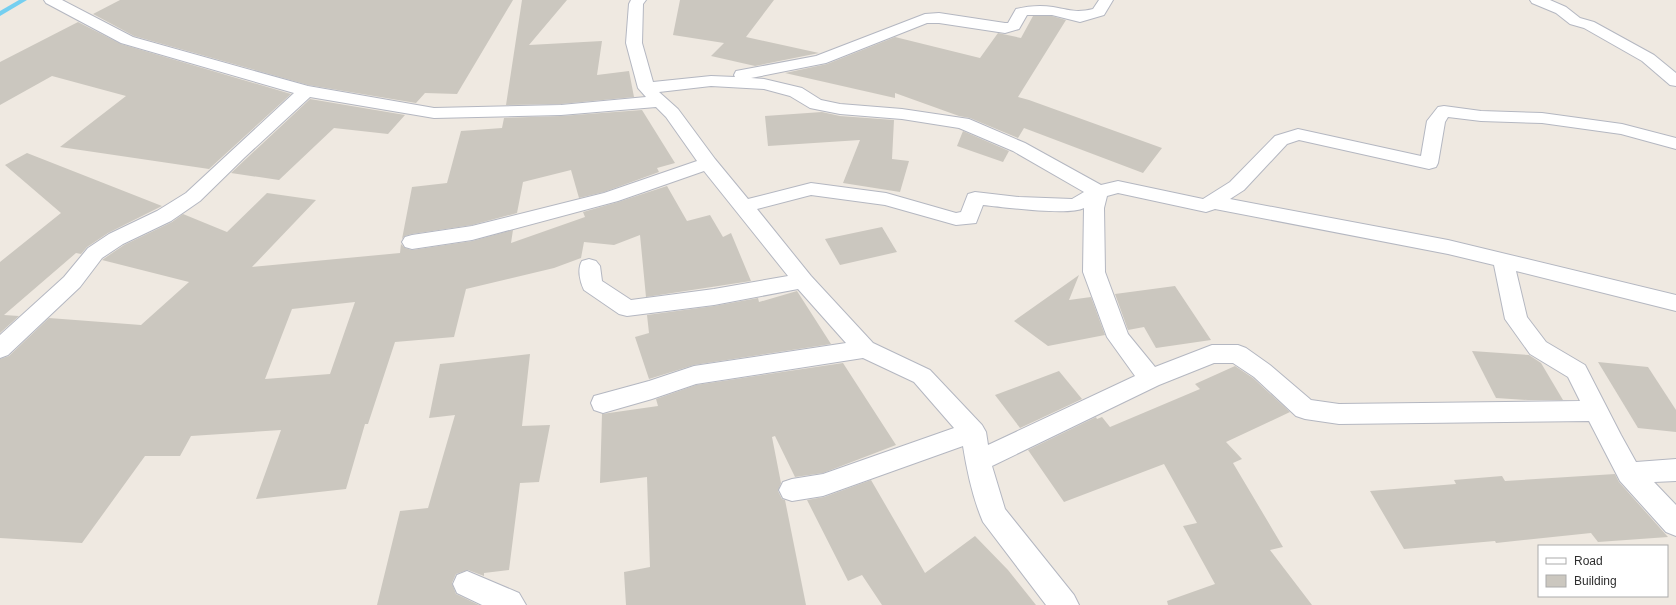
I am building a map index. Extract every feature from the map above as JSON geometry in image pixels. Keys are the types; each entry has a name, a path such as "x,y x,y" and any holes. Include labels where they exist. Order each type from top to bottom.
{"street":[{"path":"51,0 126,40 306,90 434,113 561,110 653,95 711,81 820,60 925,19 939,18 1005,28 1014,26 1021,12 1032,10 1052,11 1080,17 1099,12 1106,0"},
{"path":"638,0 636,4 634,43 653,95 672,113 708,163 803,281 865,349 922,376 973,432 978,461 993,514 1064,605"},
{"path":"1537,0 1561,10 1574,21 1589,25 1648,58 1676,81"},
{"path":"711,81 764,84 796,92 816,104 840,110 902,114 963,123 1019,147 1098,192"},
{"path":"0,348 72,282 95,253 116,239 164,216 193,197 306,90"},
{"path":"744,206 811,190 886,199 956,219 969,218 975,198 1019,203 1075,205 1098,192 1118,187 1206,206 1237,186 1281,140 1298,134 1429,163 1436,121 1444,110 1481,116 1542,118 1622,129 1676,144"},
{"path":"412,242 472,233 604,199 708,163"},
{"path":"1098,192 1094,208 1094,272 1118,337 1150,379"},
{"path":"1212,202 1448,247 1676,303"},
{"path":"1503,260 1516,319 1538,348 1577,371 1611,441 1629,473 1676,524"},
{"path":"589,266 592,285 627,308 714,297 803,281"},
{"path":"603,403 652,390 694,375 865,349"},
{"path":"978,461 1150,379 1212,354 1238,354 1262,371 1305,409 1340,414 1597,411"},
{"path":"792,490 823,485 973,432"},
{"path":"1629,473 1676,470"},
{"path":"467,584 511,605"}],"building":[{"path":"120,0 513,0 457,94 425,93 416,103 308,85 134,36 93,14"},
{"path":"522,0 567,0 529,45 602,41 597,75 629,71 634,97 561,104 506,105"},
{"path":"680,0 774,0 746,37 819,53 755,66 711,56 724,43 673,35"},
{"path":"1033,16 1052,16 1066,20 1018,97 1162,148 1143,173 1024,128 1018,138 970,118 959,116 895,93 895,98 785,73 827,64 895,37 980,58 998,33 1021,38"},
{"path":"78,22 121,44 291,94 209,169 60,147 126,96 52,76 0,105 0,62"},
{"path":"310,99 405,115 388,134 334,128 279,180 231,173"},
{"path":"642,110 675,163 657,168 659,172 604,192 579,198 571,170 523,182 517,213 472,225 412,234 405,236 402,239 412,187 447,183 461,131 502,128 504,118 561,116"},
{"path":"822,112 840,116 894,120 892,159 909,161 900,192 843,183 860,140 768,146 765,116"},
{"path":"963,131 1009,151 1003,162 957,146"},
{"path":"27,153 162,206 108,233 87,247 81,254 76,253 4,315 19,316 0,333 0,262 61,213 5,165"},
{"path":"667,186 687,221 710,215 723,237 731,233 751,281 646,297 640,235 614,245 584,242 581,258 554,268 466,289 454,337 395,342 368,424 365,424 346,489 256,499 281,430 191,436 180,456 145,456 82,543 0,538 0,359 9,356 49,318 141,325 189,282 102,260 124,245 172,222 183,214 227,232 267,193 316,200 252,267 400,253 401,244 405,248 412,250 472,241 513,230 511,243 585,217 583,212","holes":["355,302 330,374 265,379 292,309"]},
{"path":"882,227 897,252 840,265 825,239"},
{"path":"1079,275 1069,300 1091,297 1105,335 1048,346 1014,321"},
{"path":"1175,286 1211,340 1156,348 1144,327 1128,330 1115,294"},
{"path":"797,291 831,344 694,365 649,379 635,337 649,333 647,315 714,306 758,298 759,302"},
{"path":"1472,351 1529,355 1541,363 1563,400 1496,398"},
{"path":"530,354 522,426 550,425 539,482 520,483 509,570 484,573 484,576 468,570 456,574 452,583 456,594 479,605 377,605 400,511 428,508 455,415 429,418 440,364"},
{"path":"1598,362 1648,367 1676,410 1676,432 1638,428"},
{"path":"843,363 896,445 823,473 795,477 775,436 772,437 781,483 778,491 782,499 785,500 806,605 626,605 624,572 650,567 647,477 600,483 602,414 658,406 656,399 696,385"},
{"path":"1235,366 1253,378 1290,412 1226,442 1242,459 1233,463 1283,547 1270,550 1312,605 1168,605 1167,601 1215,584 1183,526 1197,523 1164,464 1064,502 1028,450 1096,417 1097,419 1102,417 1110,427 1200,389 1195,384"},
{"path":"1059,371 1082,399 1020,428 995,395"},
{"path":"1615,474 1619,482 1668,537 1598,542 1591,533 1496,543 1495,541 1404,549 1370,491 1456,484 1454,480 1502,476 1505,481"},
{"path":"871,480 925,573 975,536 1008,570 1036,605 882,605 862,575 848,581 807,500 824,497"}],"waterway":[{"path":"0,14 24,0"}]}
